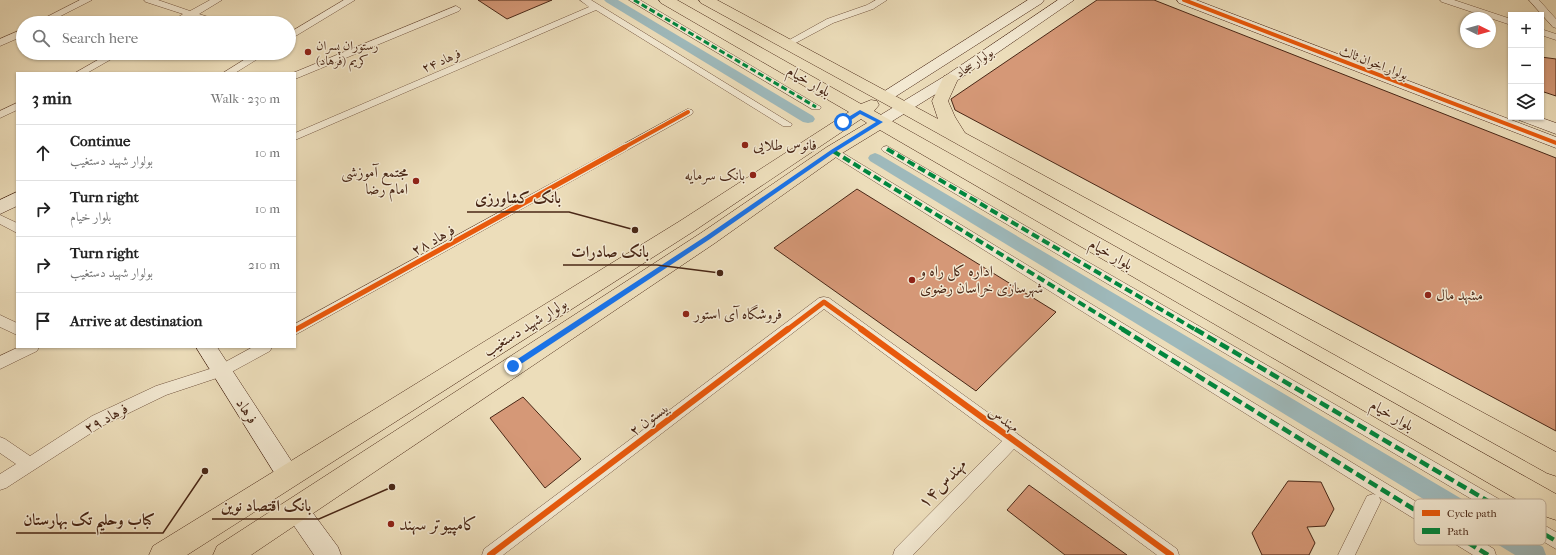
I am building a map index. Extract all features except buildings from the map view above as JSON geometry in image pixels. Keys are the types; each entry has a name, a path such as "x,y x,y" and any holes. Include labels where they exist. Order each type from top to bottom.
{"main road":[{"name":"بلوار خیام","path":"666,0 1540,499"},
{"name":"بلوار خیام","path":"706,0 1556,465"},
{"path":"950,79 940,101 946,118 961,139"},
{"name":"بولوار شهید دستغیب","path":"163,555 288,475 687,226 885,97"},
{"name":"بولوار شهید دستغیب","path":"227,555 708,238 833,151 880,122"},
{"name":"بلوار خیام","path":"1546,502 1556,508"}],"street":[{"path":"54,16 87,0"},
{"path":"149,0 196,16"},
{"path":"186,16 217,0"},
{"path":"296,33 350,0"},
{"path":"585,0 787,124"},
{"path":"634,0 816,107"},
{"path":"856,0 870,7"},
{"path":"787,44 830,21 870,7 882,0"},
{"name":"بولوار سجاد","path":"885,97 1037,0"},
{"name":"بولوار سجاد","path":"880,122 950,79 1067,0"},
{"name":"بولوار اخوان ثالث","path":"1184,0 1556,143"},
{"path":"1215,0 1508,111"},
{"path":"1445,0 1508,21"},
{"path":"1534,0 1556,25"},
{"name":"فرهاد ۲۴","path":"296,137 596,7"},
{"path":"296,76 456,9"},
{"path":"1544,33 1556,37"},
{"path":"0,43 16,35"},
{"path":"82,72 104,60"},
{"path":"230,72 250,60"},
{"path":"0,115 16,107"},
{"name":"فرهاد ۲۸","path":"296,329 688,112"},
{"path":"1533,120 1556,129"},
{"path":"887,149 1484,499"},
{"path":"833,151 1414,509"},
{"path":"0,208 16,199"},
{"path":"0,219 16,228"},
{"name":"مهندس","path":"824,302 1171,555"},
{"name":"بیستون ۲","path":"490,555 824,302"},
{"path":"0,320 16,329"},
{"path":"0,363 30,348"},
{"name":"فرهاد","path":"207,348 288,475"},
{"path":"222,371 263,348"},
{"name":"فرهاد ۲۹","path":"0,483 97,421 161,390 222,371"},
{"name":"مهندس۱۴","path":"901,555 1013,440"},
{"path":"0,444 29,464"},
{"path":"1346,555 1374,501"},
{"path":"296,509 329,555"},
{"path":"1546,535 1556,541"},
{"path":"1472,545 1488,555"}],"waterway":[{"path":"610,0 808,119"},
{"path":"875,158 1442,499"},
{"path":"1518,545 1535,555"}],"marked path":[{"path":"634,0 816,107"},
{"path":"887,149 1484,499"},
{"path":"833,151 1414,509"},
{"path":"1546,535 1556,541"},
{"path":"1472,545 1488,555"}],"cycle path":[{"path":"1184,0 1556,143"},
{"path":"296,329 688,112"},
{"path":"490,555 824,302 1171,555"}],"place":[{"name":"رستوران پسران کریم (فرهاد)","path":"308,52"},
{"name":"فانوس طلایی","path":"745,145"},
{"name":"بانک سرمایه","path":"753,175"},
{"name":"مجتمع آموزشی امام رضا","path":"416,181"},
{"name":"بانک کشاورزی","path":"635,230"},
{"name":"بانک صادرات","path":"720,273"},
{"name":"اداره کل راه و شهرسازی خراسان رضوی","path":"912,280"},
{"name":"مشهد مال","path":"1428,295"},
{"name":"فروشگاه آی استور","path":"686,314"},
{"name":"کباب وحلیم تک بهارستان","path":"205,471"},
{"name":"بانک اقتصاد نوین","path":"392,487"},
{"name":"کامپیوتر سهند","path":"391,524"}],"route":[{"path":"513,366 708,238 833,151 880,122 860,112 843,122"}]}
